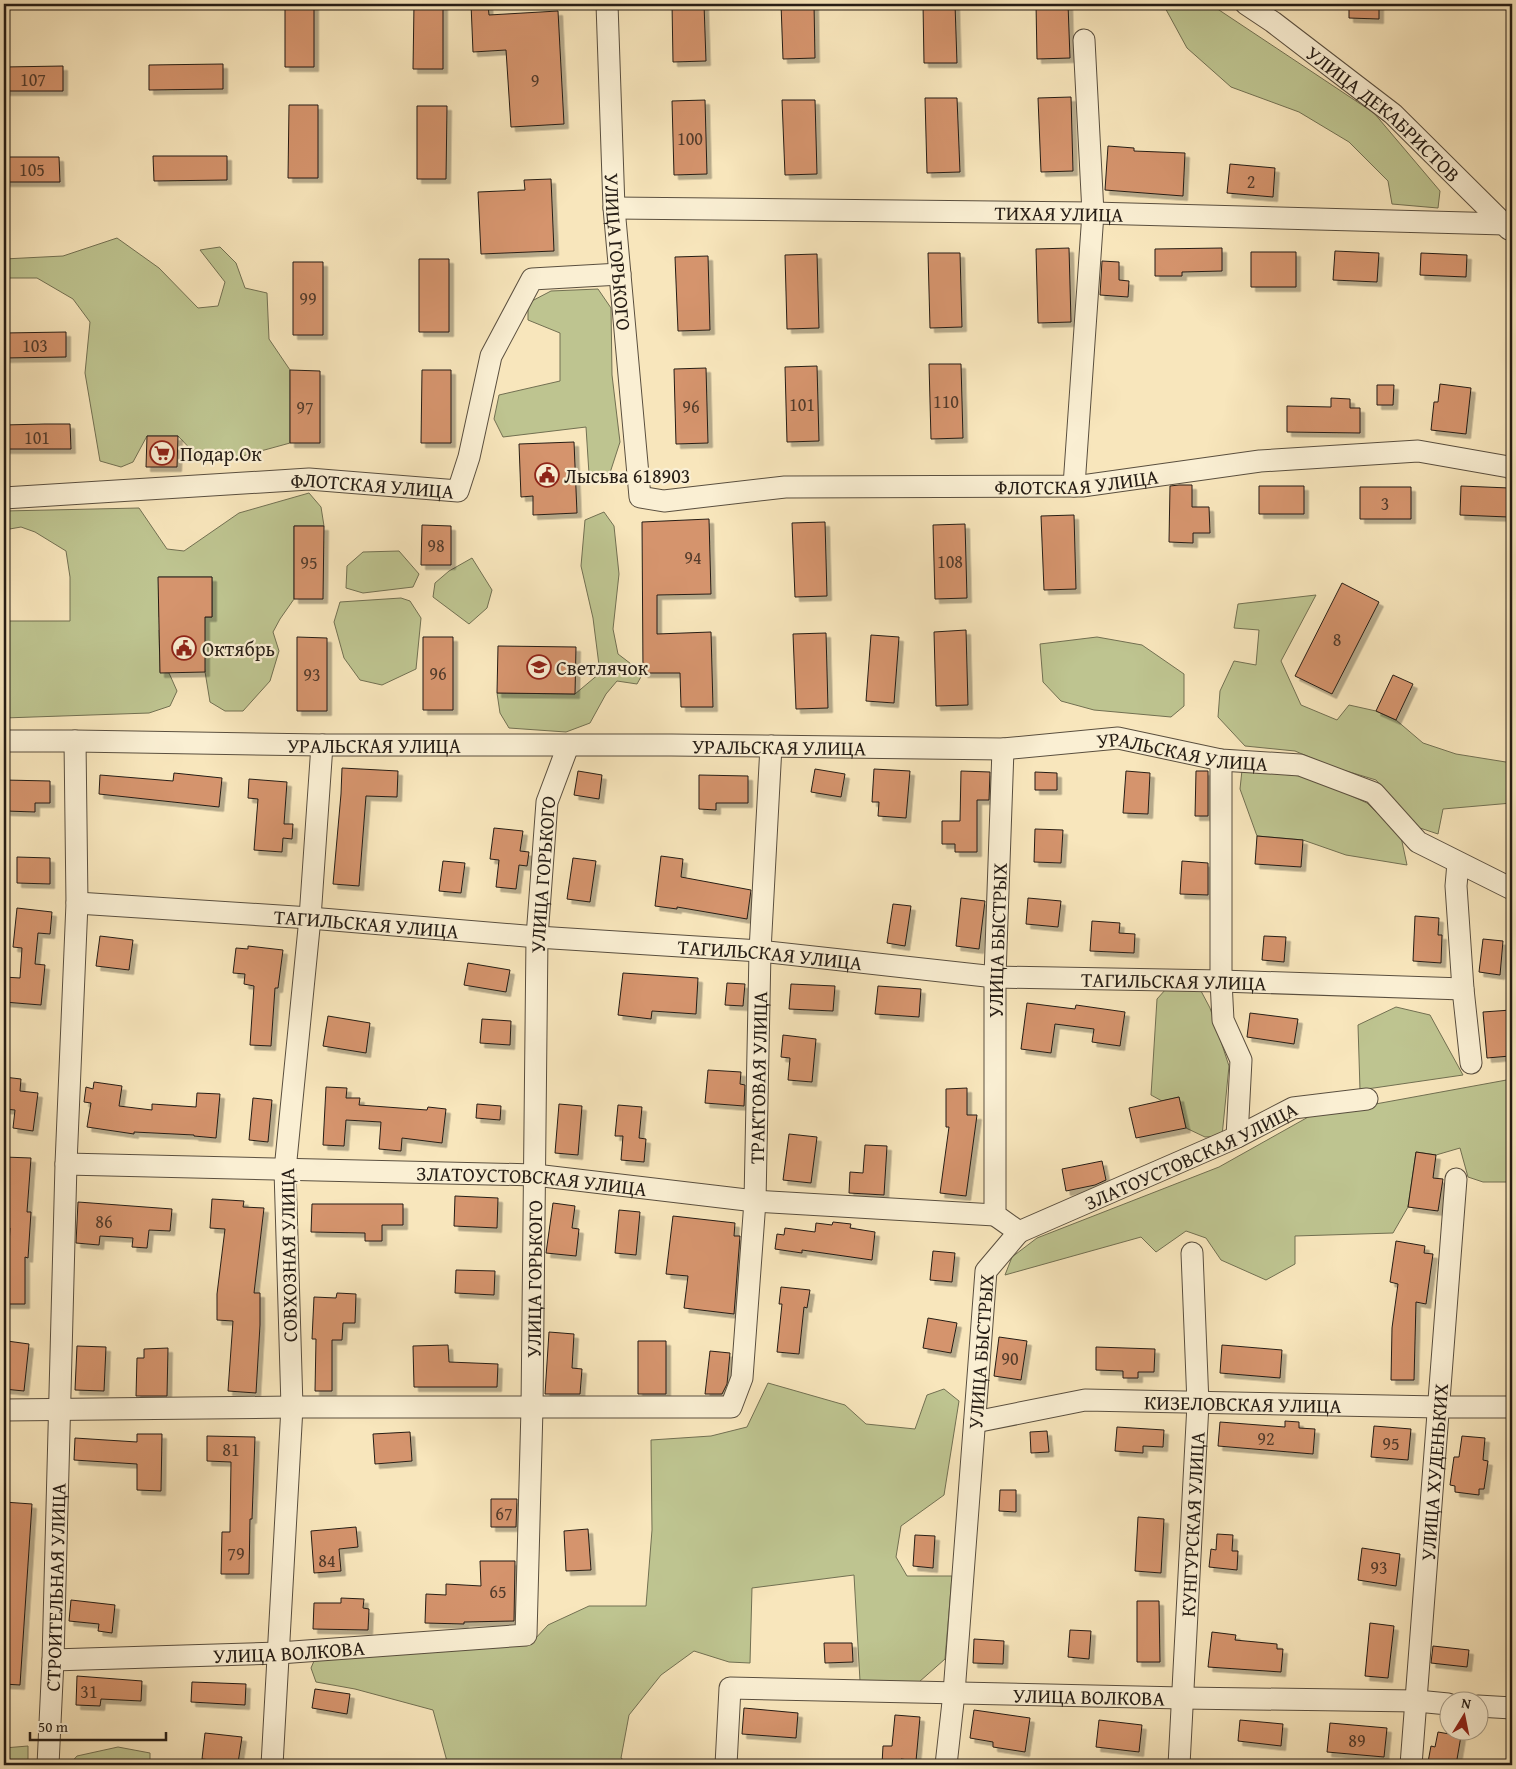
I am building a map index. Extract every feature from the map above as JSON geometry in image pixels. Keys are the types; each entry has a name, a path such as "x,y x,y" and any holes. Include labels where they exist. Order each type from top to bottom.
{"street":[{"name":"УЛИЦА ГОРЬКОГО","path":"607,4 614,208 640,497"},
{"name":"УЛИЦА ДЕКАБРИСТОВ","path":"1246,4 1272,13 1393,114 1509,228"},
{"path":"1074,486 1093,213 1084,40"},
{"name":"ТИХАЯ УЛИЦА","path":"614,208 1093,213 1509,228"},
{"name":"ФЛОТСКАЯ УЛИЦА","path":"4,498 309,479 458,491 469,457 491,356 532,279 620,274"},
{"name":"ФЛОТСКАЯ УЛИЦА","path":"640,497 664,500 785,487 1074,486 1260,461 1418,451 1512,469"},
{"name":"УРАЛЬСКАЯ УЛИЦА","path":"4,741 75,740 322,745 671,745 1003,749 1118,738 1221,760 1300,765 1374,793 1418,842 1512,889"},
{"name":"СТРОИТЕЛЬНАЯ УЛИЦА","path":"48,1765 53,1660 66,1164 77,903 75,740"},
{"name":"СОВХОЗНАЯ УЛИЦА","path":"272,1765 292,1407 284,1170 310,918 322,745"},
{"name":"УЛИЦА ГОРЬКОГО","path":"526,1635 536,1175 537,938 547,802 568,746"},
{"name":"ТРАКТОВАЯ УЛИЦА","path":"532,1408 731,1407 742,1378 756,1200 760,951 771,746"},
{"name":"УЛИЦА БЫСТРЫХ","path":"995,1215 996,977 1003,749"},
{"path":"1221,760 1221,981 1223,1020 1241,1060 1237,1137"},
{"path":"1458,863 1456,886 1463,989 1471,1063"},
{"name":"ТАГИЛЬСКАЯ УЛИЦА","path":"77,903 310,918 537,938 760,951 996,977 1221,981 1463,989"},
{"name":"ЗЛАТОУСТОВСКАЯ УЛИЦА","path":"1019,1232 1237,1137 1293,1108 1367,1099"},
{"name":"ЗЛАТОУСТОВСКАЯ УЛИЦА","path":"66,1164 536,1175 756,1200 995,1215"},
{"name":"УЛИЦА ХУДЕНЬКИХ","path":"1411,1765 1440,1407 1456,1179"},
{"path":"995,1215 1019,1232"},
{"name":"УЛИЦА БЫСТРЫХ","path":"946,1765 954,1693 986,1271 1019,1232"},
{"name":"КУНГУРСКАЯ УЛИЦА","path":"1179,1765 1198,1404 1192,1253"},
{"name":"КИЗЕЛОВСКАЯ УЛИЦА","path":"975,1422 1085,1400 1198,1404 1512,1407"},
{"path":"4,1410 292,1407 532,1408"},
{"name":"УЛИЦА ВОЛКОВА","path":"53,1660 279,1653 526,1635"},
{"name":"УЛИЦА ВОЛКОВА","path":"726,1765 730,1688 1417,1701 1438,1703"},
{"path":"1488,1707 1512,1708"}],"green space":[{"path":"1163,4 1210,4 1374,113 1440,191 1438,208 1392,204 1388,181 1349,142 1299,112 1231,87 1187,48"},
{"path":"117,238 159,268 198,308 218,306 225,282 200,250 220,247 236,263 245,288 267,293 269,339 290,370 290,443 228,460 200,459 178,436 147,436 133,462 121,467 100,461 85,373 90,322 73,299 37,278 4,278 4,259 63,256"},
{"path":"598,289 611,308 612,375 620,442 608,479 601,479 589,474 586,427 503,437 494,419 499,395 560,381 560,333 528,320 528,303 551,291"},
{"path":"309,493 321,507 324,526 294,526 294,599 273,632 279,651 270,681 243,711 225,711 210,702 196,617 212,617 212,577 159,577 159,617 175,617 159,630 160,672 169,673 177,691 170,706 149,713 4,718 4,621 70,621 70,577 66,551 35,532 21,527 4,530 4,511 139,508 167,549 184,551 239,513"},
{"path":"604,512 614,526 619,574 613,629 618,654 643,673 637,684 617,681 606,694 590,723 566,732 509,728 500,713 497,693 575,694 600,673 593,618 581,566 585,520"},
{"path":"399,551 419,574 413,587 363,593 346,588 347,566 363,552"},
{"path":"472,558 492,590 487,608 469,624 433,597 435,583 449,571"},
{"path":"1316,595 1281,661 1301,705 1337,720 1349,705 1376,711 1396,720 1423,743 1456,754 1512,763 1512,803 1443,809 1438,834 1417,827 1376,780 1333,767 1295,751 1245,746 1218,717 1220,691 1234,661 1256,665 1259,630 1234,628 1238,604"},
{"path":"401,598 410,601 421,618 416,669 382,685 360,680 344,658 334,622 340,602"},
{"path":"1097,637 1142,645 1184,674 1184,706 1171,717 1094,710 1061,701 1043,682 1040,644"},
{"path":"1242,770 1310,777 1367,803 1401,837 1407,865 1346,855 1303,840 1257,836 1240,789"},
{"path":"1166,989 1201,991 1210,1008 1229,1066 1222,1136 1205,1137 1186,1128 1179,1097 1162,1101 1151,1095 1157,999"},
{"path":"1396,1007 1430,1015 1463,1075 1360,1090 1358,1025"},
{"path":"1512,1079 1512,1182 1483,1182 1468,1177 1460,1148 1436,1155 1416,1152 1408,1207 1393,1233 1295,1236 1295,1264 1266,1280 1221,1260 1206,1238 1186,1231 1156,1252 1141,1237 1005,1275 1012,1257 1037,1238 1219,1167 1310,1116"},
{"path":"768,1383 845,1405 866,1424 915,1429 927,1395 944,1389 959,1401 944,1495 901,1526 896,1557 907,1576 952,1576 945,1659 919,1682 860,1681 854,1575 752,1588 750,1663 729,1662 694,1651 661,1675 629,1715 621,1758 630,1765 448,1765 433,1710 355,1689 316,1682 311,1668 314,1661 533,1641 548,1625 589,1606 646,1606 652,1530 651,1440 711,1436 747,1427"},
{"path":"28,1746 28,1765 4,1765 4,1748"},
{"path":"118,1747 150,1753 150,1765 69,1765 77,1756"}],"building":[{"path":"285,4 314,4 314,67 285,67"},
{"path":"414,4 443,4 443,69 413,69"},
{"path":"471,4 488,4 489,15 558,11 564,124 511,127 506,50 473,52"},
{"path":"672,4 704,4 706,61 673,62"},
{"path":"781,4 814,4 815,58 783,59"},
{"path":"923,4 955,4 957,63 924,63"},
{"path":"1036,4 1068,4 1070,58 1037,59"},
{"path":"1349,4 1379,4 1379,19 1349,18"},
{"path":"223,64 223,89 149,90 149,65"},
{"path":"63,66 63,91 4,91 4,67"},
{"path":"1071,97 1073,171 1041,172 1038,98"},
{"path":"925,98 957,98 960,172 927,173"},
{"path":"705,100 707,174 674,175 672,101"},
{"path":"782,100 815,100 817,174 785,175"},
{"path":"289,105 318,105 318,178 288,178"},
{"path":"417,106 447,106 446,179 417,179"},
{"path":"1108,146 1134,148 1134,151 1185,153 1183,196 1105,190"},
{"path":"153,156 227,156 227,180 154,181"},
{"path":"4,157 59,157 60,182 4,182"},
{"path":"1230,164 1275,168 1273,197 1227,193"},
{"path":"551,179 554,251 481,254 478,192 525,190 524,180"},
{"path":"1069,248 1071,322 1038,323 1036,249"},
{"path":"1222,248 1222,271 1182,272 1182,276 1155,276 1155,249"},
{"path":"1335,251 1379,253 1377,282 1333,280"},
{"path":"1251,252 1296,252 1296,287 1251,287"},
{"path":"928,253 960,253 962,327 930,328"},
{"path":"1421,253 1467,255 1466,277 1420,275"},
{"path":"817,254 819,328 787,329 785,255"},
{"path":"708,256 710,330 678,331 675,257"},
{"path":"419,259 449,259 449,332 419,332"},
{"path":"1102,261 1119,262 1119,280 1129,281 1128,297 1100,295"},
{"path":"293,262 323,262 323,335 293,335"},
{"path":"66,332 66,357 4,358 4,333"},
{"path":"929,364 961,364 963,438 931,439"},
{"path":"817,366 819,441 787,442 785,367"},
{"path":"706,368 708,443 676,444 674,369"},
{"path":"290,370 320,371 320,443 290,443"},
{"path":"422,370 451,370 451,443 421,443"},
{"path":"1440,384 1471,388 1466,434 1431,430 1434,402 1438,402"},
{"path":"1377,385 1394,385 1393,405 1377,405"},
{"path":"1331,398 1350,399 1350,408 1360,408 1360,433 1287,432 1287,406 1331,407"},
{"path":"70,424 71,449 4,449 4,425"},
{"path":"147,436 178,436 177,467 146,467"},
{"path":"574,442 577,513 533,515 533,496 521,497 519,444"},
{"path":"1192,485 1192,507 1209,507 1210,533 1193,533 1193,543 1169,542 1170,486"},
{"path":"1259,486 1304,486 1304,514 1259,514"},
{"path":"1461,486 1509,488 1508,517 1460,515"},
{"path":"1360,487 1411,487 1411,519 1360,519"},
{"path":"1074,515 1076,589 1044,590 1041,516"},
{"path":"709,519 711,594 657,595 657,634 711,632 713,707 681,707 680,673 643,673 642,522"},
{"path":"825,522 827,596 795,597 792,523"},
{"path":"965,524 967,598 935,599 933,525"},
{"path":"422,525 451,526 451,565 421,565"},
{"path":"294,526 324,526 323,599 294,599"},
{"path":"158,577 212,577 212,617 205,617 205,672 160,673"},
{"path":"1342,583 1379,602 1332,694 1295,676"},
{"path":"966,630 968,705 936,706 934,632"},
{"path":"826,633 828,708 796,709 793,634"},
{"path":"871,635 899,637 894,703 866,701"},
{"path":"297,637 327,638 327,711 297,711"},
{"path":"423,637 453,637 453,710 423,710"},
{"path":"498,646 576,647 575,694 497,693"},
{"path":"1393,675 1413,684 1396,720 1376,711"},
{"path":"342,768 398,771 397,797 366,796 359,886 333,884"},
{"path":"815,769 845,774 841,797 811,792"},
{"path":"874,769 910,771 906,818 878,816 879,802 872,802"},
{"path":"578,771 602,775 599,799 574,795"},
{"path":"961,771 990,772 989,800 977,800 977,852 955,852 955,844 942,844 942,821 960,821"},
{"path":"1126,771 1150,773 1148,814 1123,813"},
{"path":"1196,771 1208,771 1208,816 1195,816"},
{"path":"1035,772 1057,773 1057,790 1035,790"},
{"path":"174,773 222,778 219,807 99,794 100,775 173,781"},
{"path":"699,775 748,776 748,803 716,803 716,810 699,809"},
{"path":"249,779 287,782 284,824 293,824 292,839 283,838 282,852 254,850 258,799 248,798"},
{"path":"4,780 50,781 50,803 35,803 35,812 6,811 7,796 4,795"},
{"path":"494,828 523,831 520,851 529,852 527,866 519,865 516,889 496,887 499,860 490,859"},
{"path":"1035,829 1063,830 1061,863 1034,862"},
{"path":"1257,836 1303,840 1301,867 1255,864"},
{"path":"661,856 683,859 681,877 751,890 747,919 677,907 677,909 655,906"},
{"path":"17,857 50,858 50,884 17,883"},
{"path":"573,858 596,861 590,902 567,899"},
{"path":"443,861 465,863 461,893 439,891"},
{"path":"1182,861 1208,863 1208,895 1180,894"},
{"path":"961,898 985,901 979,949 956,946"},
{"path":"1028,898 1061,901 1058,927 1026,924"},
{"path":"893,904 911,906 905,946 887,943"},
{"path":"17,908 52,912 50,934 38,933 35,964 45,965 41,1005 4,1002 4,977 20,978 22,948 13,947"},
{"path":"1415,916 1439,918 1438,935 1442,935 1441,963 1413,961"},
{"path":"1092,921 1120,923 1119,933 1135,934 1134,953 1090,951"},
{"path":"100,936 133,940 129,970 96,966"},
{"path":"1264,936 1286,937 1284,962 1262,960"},
{"path":"1483,939 1503,941 1500,975 1479,972"},
{"path":"248,946 283,950 278,988 275,988 271,1046 250,1045 254,986 244,984 245,974 233,973 236,948 248,949"},
{"path":"468,963 510,970 506,992 464,985"},
{"path":"623,973 698,978 696,1014 652,1011 651,1019 618,1015"},
{"path":"727,983 745,984 743,1006 725,1005"},
{"path":"791,984 835,986 833,1011 789,1009"},
{"path":"878,986 921,989 919,1017 875,1014"},
{"path":"1027,1003 1075,1009 1076,1005 1125,1012 1120,1046 1092,1042 1094,1029 1055,1024 1051,1053 1021,1049"},
{"path":"1511,1010 1512,1047 1510,1047 1510,1056 1487,1058 1483,1012"},
{"path":"1250,1013 1298,1019 1294,1044 1247,1037"},
{"path":"328,1016 370,1023 366,1053 323,1046"},
{"path":"482,1019 511,1021 510,1045 480,1043"},
{"path":"783,1035 816,1039 812,1082 788,1080 790,1058 781,1057"},
{"path":"708,1070 741,1072 740,1084 745,1085 744,1106 705,1103"},
{"path":"4,1077 21,1079 20,1091 38,1093 33,1131 13,1128 15,1110 4,1109"},
{"path":"94,1082 122,1086 119,1106 152,1110 152,1104 196,1107 197,1093 220,1094 216,1138 134,1132 134,1134 87,1127 91,1103 84,1102 86,1087 93,1089"},
{"path":"326,1087 347,1088 346,1098 360,1098 359,1105 427,1110 428,1107 446,1109 442,1143 402,1138 401,1151 379,1149 381,1122 346,1120 344,1146 323,1145"},
{"path":"967,1088 967,1115 977,1115 966,1196 940,1193 949,1127 946,1127 946,1089"},
{"path":"1179,1097 1186,1128 1136,1138 1129,1108"},
{"path":"253,1098 272,1100 268,1142 249,1140"},
{"path":"477,1104 501,1106 500,1120 476,1118"},
{"path":"559,1104 582,1106 578,1155 555,1153"},
{"path":"618,1105 642,1107 639,1138 646,1139 644,1162 621,1160 623,1136 615,1136"},
{"path":"789,1134 817,1137 811,1183 783,1180"},
{"path":"865,1145 887,1146 884,1195 849,1193 850,1172 863,1173"},
{"path":"1416,1152 1436,1155 1433,1178 1443,1179 1438,1211 1408,1207"},
{"path":"4,1157 31,1158 27,1212 31,1212 28,1258 25,1257 25,1304 4,1304 4,1277 7,1277 10,1228 4,1227"},
{"path":"1102,1161 1106,1180 1095,1185 1066,1191 1062,1169"},
{"path":"455,1196 498,1198 497,1228 454,1226"},
{"path":"212,1199 244,1201 243,1207 264,1208 254,1293 260,1293 256,1393 228,1391 233,1321 217,1320 217,1294 225,1229 210,1228"},
{"path":"78,1202 172,1209 170,1231 149,1230 147,1248 132,1247 133,1238 100,1236 99,1245 76,1243"},
{"path":"553,1203 575,1206 572,1228 579,1229 576,1256 546,1253"},
{"path":"312,1204 403,1204 403,1225 382,1225 382,1241 365,1241 365,1233 311,1232"},
{"path":"619,1210 640,1212 636,1255 615,1253"},
{"path":"673,1216 735,1223 734,1236 740,1236 734,1314 684,1308 688,1276 666,1274"},
{"path":"833,1222 851,1224 850,1228 875,1232 872,1260 802,1250 802,1253 775,1249 777,1234 784,1235 785,1228 815,1232 816,1223 832,1225"},
{"path":"1396,1241 1425,1246 1424,1253 1433,1254 1426,1304 1416,1302 1414,1380 1391,1380 1392,1328 1398,1284 1390,1282"},
{"path":"933,1251 955,1253 952,1282 930,1280"},
{"path":"456,1270 495,1271 494,1295 455,1293"},
{"path":"781,1287 810,1290 807,1308 804,1307 799,1354 777,1352 782,1304 779,1304"},
{"path":"337,1293 356,1294 355,1323 343,1323 342,1340 332,1340 332,1391 315,1391 316,1339 312,1339 314,1297 336,1298"},
{"path":"928,1318 957,1323 951,1353 923,1348"},
{"path":"549,1332 574,1334 572,1368 582,1369 580,1394 545,1394"},
{"path":"999,1337 1027,1341 1021,1380 994,1376"},
{"path":"7,1341 29,1344 24,1391 4,1389"},
{"path":"638,1341 666,1341 666,1394 638,1394"},
{"path":"448,1345 449,1362 498,1364 497,1387 414,1387 413,1346"},
{"path":"1222,1345 1282,1350 1280,1378 1220,1373"},
{"path":"77,1346 106,1347 104,1391 75,1390"},
{"path":"1096,1347 1155,1349 1154,1372 1138,1372 1138,1378 1123,1378 1123,1371 1096,1370"},
{"path":"168,1348 167,1396 136,1396 137,1358 144,1358 144,1349"},
{"path":"710,1351 730,1353 727,1384 722,1394 705,1394"},
{"path":"1285,1421 1299,1422 1299,1428 1315,1429 1313,1454 1218,1446 1220,1422 1285,1427"},
{"path":"1374,1426 1411,1429 1408,1460 1371,1457"},
{"path":"1117,1427 1164,1430 1163,1447 1143,1446 1143,1453 1115,1451"},
{"path":"1047,1431 1049,1452 1031,1453 1030,1432"},
{"path":"410,1432 412,1461 375,1464 373,1434"},
{"path":"137,1434 162,1434 161,1491 137,1490 137,1464 74,1460 75,1438 137,1442"},
{"path":"207,1436 255,1437 249,1574 221,1574 222,1532 230,1532 231,1462 207,1461"},
{"path":"1462,1436 1485,1438 1483,1460 1488,1461 1484,1489 1479,1489 1479,1495 1455,1492 1455,1486 1450,1485 1454,1457 1459,1457"},
{"path":"1000,1490 1016,1490 1016,1512 999,1511"},
{"path":"491,1499 517,1499 516,1527 491,1527"},
{"path":"4,1502 32,1504 20,1685 4,1684"},
{"path":"1138,1517 1164,1519 1161,1573 1135,1571"},
{"path":"356,1527 358,1547 339,1549 341,1571 314,1573 311,1531"},
{"path":"588,1529 591,1570 566,1571 564,1531"},
{"path":"1217,1534 1233,1535 1232,1551 1238,1551 1237,1570 1209,1567 1211,1549 1216,1550"},
{"path":"915,1535 935,1536 933,1568 913,1566"},
{"path":"1362,1548 1400,1554 1396,1586 1358,1580"},
{"path":"480,1561 515,1561 514,1621 464,1622 464,1624 425,1623 426,1594 446,1595 446,1584 481,1586"},
{"path":"341,1598 364,1599 363,1608 369,1609 368,1630 313,1629 314,1603 341,1603"},
{"path":"71,1600 115,1605 112,1633 98,1631 99,1624 69,1621"},
{"path":"1137,1601 1159,1601 1160,1662 1137,1662"},
{"path":"1370,1623 1394,1626 1388,1678 1365,1676"},
{"path":"1070,1630 1091,1631 1089,1659 1068,1657"},
{"path":"1212,1632 1236,1635 1235,1640 1277,1644 1277,1649 1283,1649 1281,1672 1208,1667"},
{"path":"974,1639 1004,1641 1003,1664 973,1663"},
{"path":"824,1643 852,1643 853,1662 825,1663"},
{"path":"1433,1646 1469,1650 1467,1667 1431,1663"},
{"path":"77,1676 142,1681 141,1701 101,1699 100,1706 76,1705"},
{"path":"192,1682 246,1684 245,1705 191,1702"},
{"path":"315,1689 350,1694 347,1714 312,1708"},
{"path":"744,1708 798,1713 796,1738 742,1734"},
{"path":"974,1710 1030,1718 1025,1752 993,1747 993,1742 970,1738"},
{"path":"895,1715 920,1717 916,1761 901,1759 900,1765 882,1764 883,1746 892,1746"},
{"path":"1099,1720 1142,1725 1139,1752 1096,1747"},
{"path":"1240,1720 1283,1724 1281,1746 1238,1741"},
{"path":"1330,1723 1387,1728 1384,1757 1327,1752"},
{"path":"1438,1732 1438,1742 1460,1742 1456,1765 1438,1765 1428,1762 1431,1746 1435,1747"},
{"path":"205,1733 242,1737 238,1763 202,1759"}],"place":[{"name":"Подар.Ок","path":"162,453"},
{"name":"Лысьва 618903","path":"547,475"},
{"name":"Октябрь","path":"184,648"},
{"name":"Светлячок","path":"539,667"}]}
